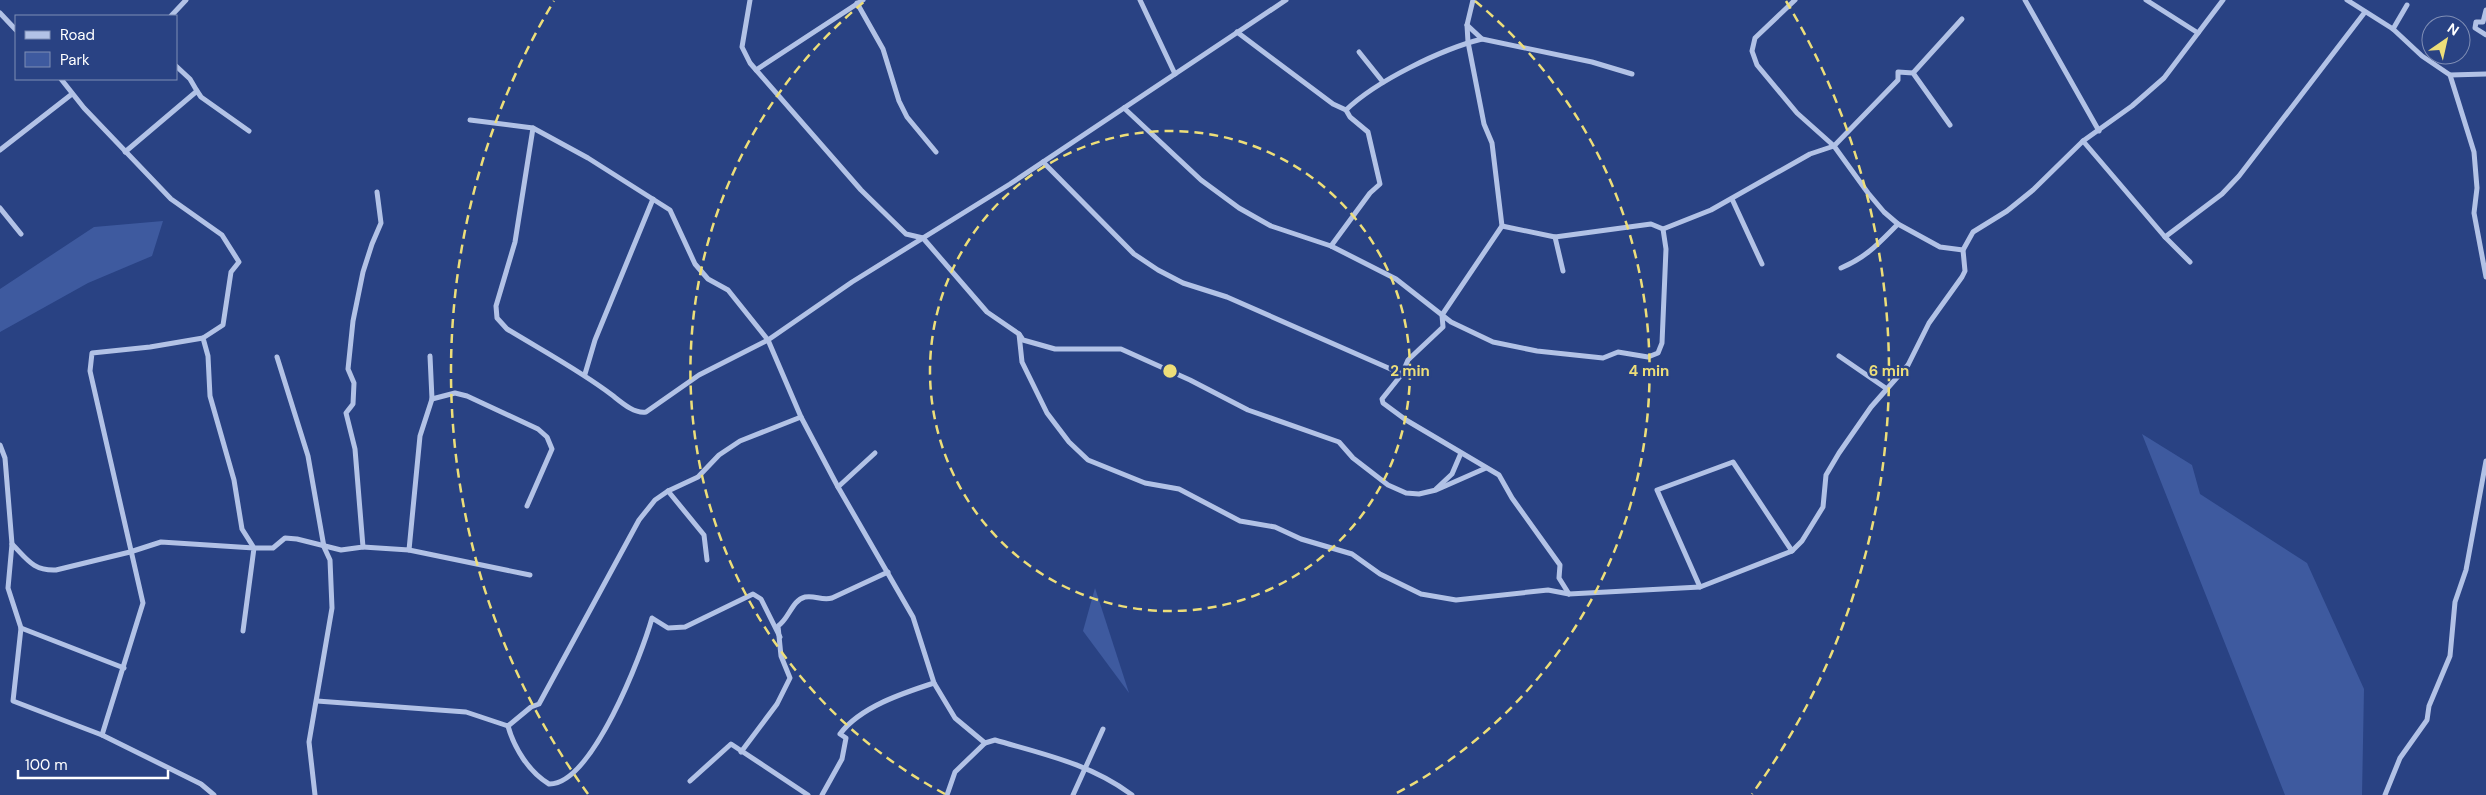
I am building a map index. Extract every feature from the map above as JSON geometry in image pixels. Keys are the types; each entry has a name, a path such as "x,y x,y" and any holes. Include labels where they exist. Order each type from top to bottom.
{"street":[{"path":"172,15 186,0"},
{"path":"750,0 742,47 756,70 861,190 906,234 923,238 987,312 1019,334 1023,340 1054,349 1121,349 1190,380 1248,410 1339,442 1353,458 1388,485 1412,494 1434,491 1486,468"},
{"path":"1140,0 1175,74"},
{"path":"533,128 515,242 496,306 497,318 506,330 585,374 634,410 646,412 700,375 768,340 852,282 1043,162 1286,0"},
{"path":"1474,0 1466,25 1468,42 1484,124 1492,143 1502,226 1442,315 1443,327 1408,360 1402,374 1384,396 1383,403 1406,420 1502,478 1512,498 1560,564 1559,578 1569,594"},
{"path":"1795,0 1760,31 1755,38 1752,51 1757,64 1796,112 1834,146 1868,193 1898,224 1940,247 1963,250"},
{"path":"2025,0 2099,131"},
{"path":"2146,0 2198,34"},
{"path":"1019,334 1022,362 1047,413 1069,442 1088,460 1145,483 1180,489 1240,521 1275,528 1301,539 1352,554 1380,574 1421,594 1456,600 1548,590 1569,594 1700,587 1792,551 1802,542 1823,506 1826,476 1835,461 1872,407 1908,365 1929,323 1962,277 1965,271 1963,250 1973,232 2007,211 2083,141 2099,131 2164,78 2223,0"},
{"path":"2347,0 2392,29 2422,56 2450,75 2486,74"},
{"path":"756,70 860,2 883,50 899,101 907,117 936,152"},
{"path":"2392,29 2407,5"},
{"path":"2486,10 2482,22 2476,22 2475,28 2486,35"},
{"path":"2165,237 2222,194 2239,176 2365,12"},
{"path":"0,13 15,29"},
{"path":"1913,73 1962,19"},
{"path":"1466,25 1482,39"},
{"path":"1237,32 1333,104 1346,110 1350,117 1368,132 1380,184 1370,193 1332,246"},
{"path":"1346,110 1383,82 1468,42 1482,39 1592,62 1632,74"},
{"path":"1359,52 1383,82"},
{"path":"178,68 190,79 201,97 249,131"},
{"path":"1502,226 1555,237 1651,224 1663,229 1711,210 1810,154 1834,146 1898,80 1898,72 1913,73"},
{"path":"1913,73 1950,125"},
{"path":"2450,75 2474,152 2477,188 2474,213 2486,277"},
{"path":"62,80 72,94 125,152 171,199 222,235 239,262 231,272 223,325 203,338 150,347 92,352 90,371 143,603 102,735"},
{"path":"125,152 197,91"},
{"path":"0,150 72,94"},
{"path":"1124,108 1201,180 1239,208 1271,226 1332,246 1396,279 1451,322 1492,342 1538,351 1603,358 1618,352 1648,357 1658,352 1662,344 1666,249 1663,229"},
{"path":"470,120 533,128 588,158 670,210 696,264 708,279 728,290 768,340 801,417 838,487 913,617 934,683 955,718 985,743"},
{"path":"2083,141 2165,237 2190,262"},
{"path":"1043,162 1134,254 1158,270 1183,282 1227,296 1402,374"},
{"path":"363,547 355,449 346,413 353,404 354,383 348,369 352,322 366,262 381,223 378,192"},
{"path":"585,374 595,340 653,199"},
{"path":"1732,199 1762,264"},
{"path":"0,208 21,234"},
{"path":"1841,268 1857,261 1877,247 1898,224"},
{"path":"1555,237 1563,271"},
{"path":"203,338 208,356 210,396 234,480 242,529 254,548 243,631"},
{"path":"410,550 420,436 432,399 430,356"},
{"path":"1839,356 1887,389"},
{"path":"277,357 308,456 324,547 330,560 332,608 309,742 315,795"},
{"path":"432,399 455,393 467,396 538,429 547,437 552,449 527,506"},
{"path":"508,726 530,707 539,704 639,520 655,500 668,491 698,477 719,455 740,441 801,417"},
{"path":"0,445 5,458 12,544 8,588 22,628 13,701 102,735 201,784 214,795"},
{"path":"838,487 875,453"},
{"path":"1434,491 1452,474 1461,453"},
{"path":"2385,795 2400,758 2427,720 2429,706 2450,656 2455,602 2466,570 2486,461"},
{"path":"1700,587 1658,490 1733,462 1792,551"},
{"path":"668,491 704,535 707,560"},
{"path":"12,544 35,567 44,570 56,570 130,552 161,542 208,543 273,548 285,538 297,538 324,547 341,550 363,547 410,550 530,575"},
{"path":"740,752 777,704 790,678 783,666 778,626 785,622 796,603 802,598 810,596 824,601 888,572"},
{"path":"508,726 514,744 535,774 549,784 563,782 582,761 610,722 634,671 648,635 652,618 668,628 685,627 747,596 756,595 762,599 780,638"},
{"path":"22,628 124,668"},
{"path":"822,795 842,759 846,738 840,734 846,726 895,696 934,683"},
{"path":"317,701 466,712 508,726"},
{"path":"1073,795 1103,729"},
{"path":"948,795 955,772 985,743 995,740 1086,767 1112,780 1132,795"},
{"path":"690,781 731,744 740,752 808,795"}],"green space":[{"path":"163,221 152,256 88,283 0,332 0,289 94,227"},
{"path":"2142,434 2192,465 2200,494 2307,563 2364,689 2362,795 2285,795"},
{"path":"1095,588 1129,693 1083,631"}]}
